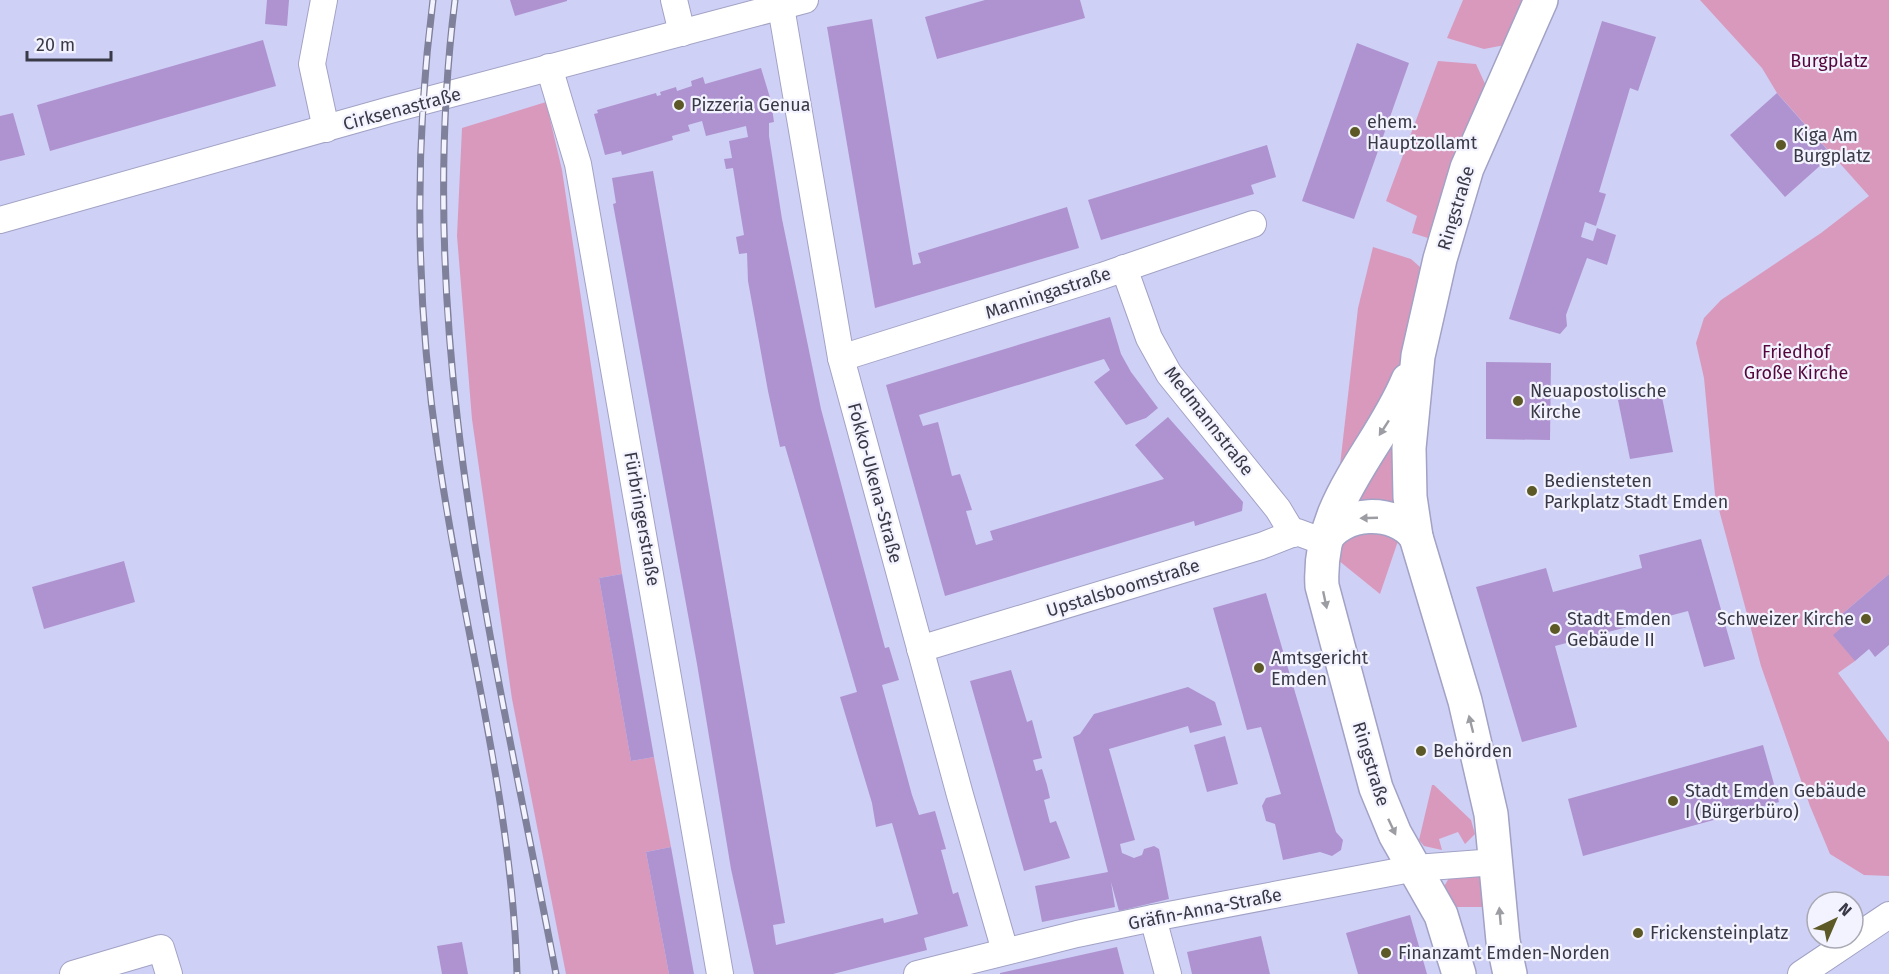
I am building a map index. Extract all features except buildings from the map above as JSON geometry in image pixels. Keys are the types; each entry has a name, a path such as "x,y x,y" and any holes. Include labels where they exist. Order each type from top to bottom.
{"street":[{"path":"324,0 312,64 326,129"},
{"path":"674,0 682,33"},
{"name":"Ringstraße","path":"1510,974 1503,941 1491,814 1468,711 1416,537 1409,481 1412,410 1418,356 1440,259 1467,168 1541,0"},
{"name":"Cirksenastraße","path":"0,220 549,67 793,4"},
{"name":"Fokko-Ukena-Straße","path":"793,4 841,358 1005,951"},
{"name":"Fürbringerstraße","path":"549,67 578,164 720,974"},
{"name":"Manningastraße","path":"841,358 1125,268 1253,224"},
{"name":"Medmannstraße","path":"1125,268 1149,338 1168,374 1278,509 1293,534"},
{"name":"Ringstraße","path":"1418,356 1391,416 1338,503 1324,542 1321,573 1325,603 1376,788 1395,834 1441,915 1460,974"},
{"path":"1293,534 1303,533 1324,542 1336,528 1366,517 1396,520 1416,537"},
{"name":"Upstalsboomstraße","path":"920,649 1261,546 1293,534"},
{"name":"Gräfin-Anna-Straße","path":"917,974 1005,951 1153,918 1416,868 1496,862"},
{"path":"1801,974 1889,915"},
{"path":"1153,918 1168,974"},
{"path":"73,974 161,948 169,974"}],"green space":[{"path":"1463,0 1526,0 1505,45 1484,49 1447,38"},
{"name":"Friedhof Große Kirche","path":"1700,0 1889,0 1889,574 1841,615 1847,623 1855,661 1838,673 1889,742 1889,876 1864,875 1830,854 1810,806 1761,666 1715,495 1704,378 1696,343 1704,318 1721,300 1821,233 1869,196 1777,93 1762,68"},
{"path":"1438,61 1476,64 1486,86 1457,156 1428,238 1412,233 1417,216 1386,201"},
{"path":"546,102 562,170 622,574 599,578 631,761 654,757 671,847 646,852 669,974 566,974 512,699 472,419 457,236 462,128"},
{"path":"1373,247 1411,259 1420,267 1420,276 1396,382 1339,474 1358,308"},
{"path":"1399,417 1402,507 1360,511 1353,490"},
{"path":"1379,530 1398,541 1380,594 1333,556 1343,544 1357,534"},
{"path":"1432,785 1471,820 1475,834 1465,844 1458,832 1439,839 1442,850 1424,846 1419,840"},
{"path":"1479,874 1487,884 1490,907 1449,907 1442,890 1449,878"}],"railway":[{"path":"433,0 420,170 425,340 448,518 485,712 506,843 517,974"},
{"path":"455,0 445,124 444,247 452,369 466,490 486,611 556,974"}],"place":[{"name":"Pizzeria Genua","path":"679,105"},
{"name":"ehem. Hauptzollamt","path":"1355,132"},
{"name":"Kiga Am Burgplatz","path":"1781,145"},
{"name":"Neuapostolische Kirche","path":"1518,401"},
{"name":"Bediensteten Parkplatz Stadt Emden","path":"1532,491"},
{"name":"Schweizer Kirche","path":"1866,619"},
{"name":"Stadt Emden Gebäude II","path":"1555,629"},
{"name":"Amtsgericht Emden","path":"1259,668"},
{"name":"Behörden","path":"1421,751"},
{"name":"Stadt Emden Gebäude I (Bürgerbüro)","path":"1673,801"},
{"name":"Frickensteinplatz","path":"1638,933"},
{"name":"Finanzamt Emden-Norden","path":"1386,953"}],"park label":[{"name":"Burgplatz","path":"1829,61"}]}
